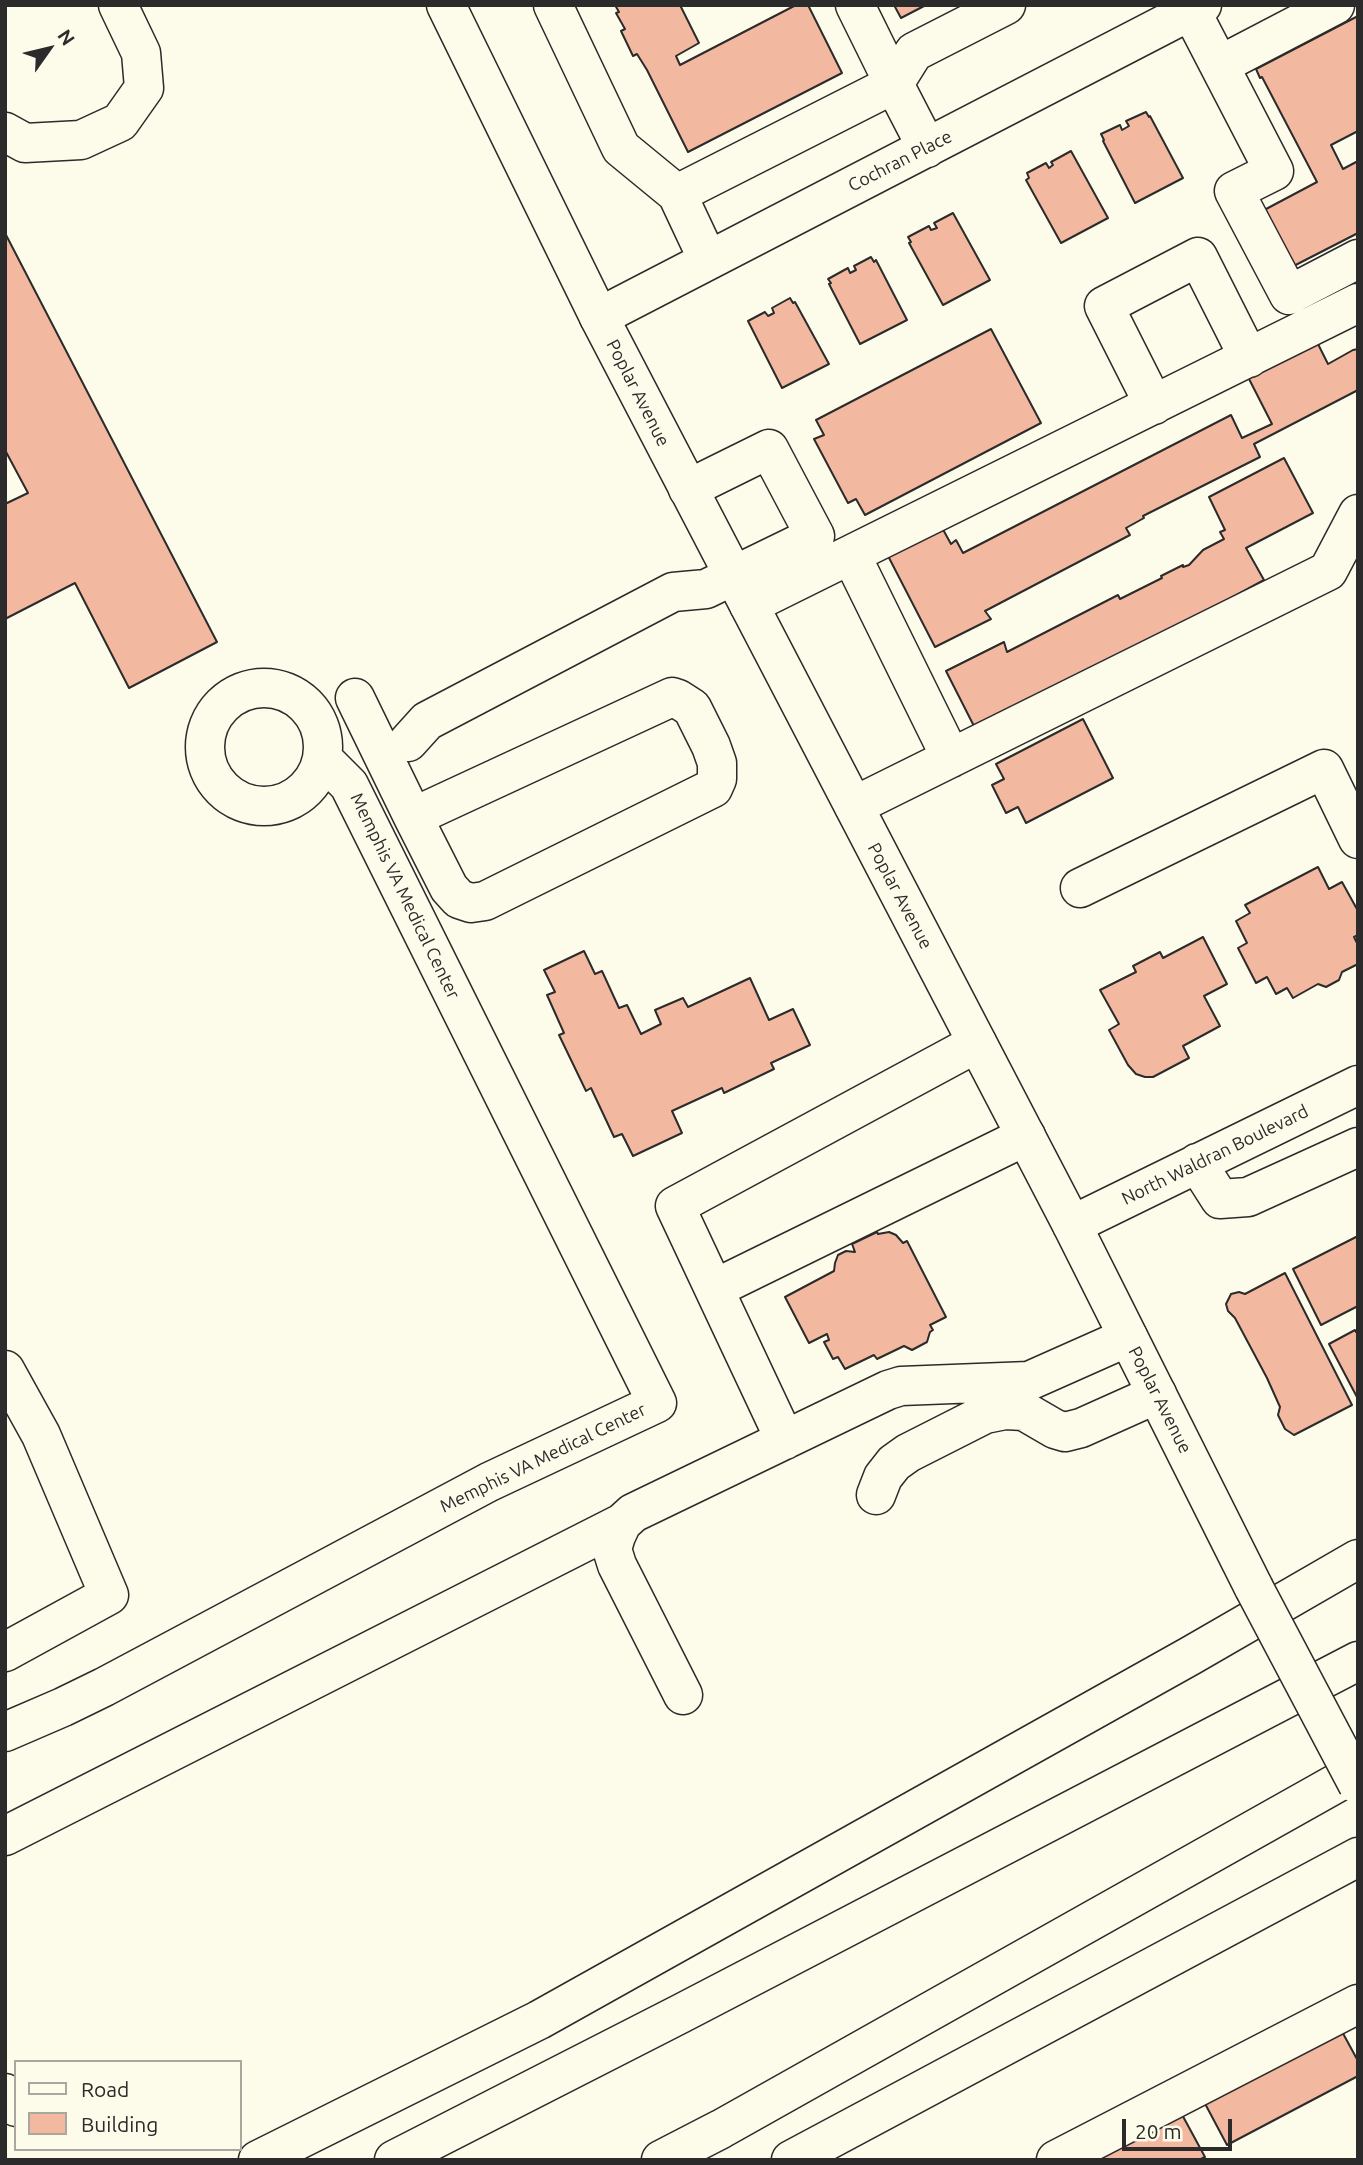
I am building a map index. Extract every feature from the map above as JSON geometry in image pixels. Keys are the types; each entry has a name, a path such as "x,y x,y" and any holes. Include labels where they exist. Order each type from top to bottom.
{"main road":[{"path":"5,132 25,143 80,140 120,122 144,88 141,52 118,5"},
{"name":"Poplar Avenue","path":"446,5 598,317 688,489 729,590 854,806 1072,1225 1254,1588 1358,1785"},
{"path":"553,5 621,148 677,194 709,260"},
{"path":"855,5 927,148"},
{"path":"677,194 894,84 914,52 1006,5"},
{"path":"1220,65 1335,5"},
{"path":"1196,8 1220,65 1274,171 1234,191 1289,295 1358,259"},
{"name":"Cochran Place","path":"598,317 1196,8"},
{"path":"1154,405 1104,306 1198,257 1249,358"},
{"path":"395,748 426,721 673,592 729,590 851,555 1358,303"},
{"path":"688,489 769,449 814,536 729,590"},
{"path":"854,806 1328,571 1358,514"},
{"path":"851,555 951,758"},
{"path":"355,698 395,748 413,817 449,888 459,899 471,903 485,901 713,788 717,779 717,763 692,708 672,697 413,817"},
{"name":"Memphis VA Medical Center","path":"5,1732 104,1686 489,1482 657,1403 349,785 331,767 395,748"},
{"path":"1080,888 1324,769 1358,839"},
{"path":"785,1440 675,1206 977,1043"},
{"name":"North Waldran Boulevard","path":"1072,1225 1358,1085"},
{"path":"714,1289 1026,1136"},
{"path":"1197,1163 1220,1199 1248,1197 1358,1147"},
{"path":"5,1836 622,1523 633,1513 888,1390 901,1387 1029,1381 1128,1337"},
{"path":"5,1370 41,1435 109,1595 5,1652"},
{"path":"876,1495 883,1477 894,1462 908,1452 985,1414 1005,1410 1024,1411 1065,1432 1081,1428 1157,1394"},
{"path":"622,1523 612,1549 617,1566 683,1695"},
{"path":"258,2160 539,2020 1190,1657 1358,1559"},
{"path":"394,2160 1358,1661"},
{"path":"661,2160 721,2129 1358,1771"},
{"path":"791,2160 1358,1857"},
{"path":"1056,2160 1358,2004"}],"building":[{"path":"615,5 680,5 699,43 676,56 680,65 796,5 808,5 842,73 688,152 647,70 637,54 633,56 621,31 625,29 616,13 619,12"},
{"path":"894,5 926,5 901,18"},
{"path":"1358,16 1358,131 1331,145 1343,169 1358,161 1358,233 1280,273 1251,217 1317,182 1256,69"},
{"path":"1146,112 1183,178 1135,203 1101,134 1120,125 1122,130 1129,126 1126,121"},
{"path":"1071,151 1108,218 1061,243 1026,180 1029,178 1027,173 1046,163 1049,168 1053,165 1051,162"},
{"path":"953,213 990,280 943,305 908,237 929,226 931,230 937,228 934,223"},
{"path":"5,233 217,642 129,688 75,583 5,619 5,504 28,493 5,450"},
{"path":"871,257 874,262 876,260 907,320 860,344 828,279 848,268 850,273 856,270 854,266"},
{"path":"790,298 795,302 829,364 782,388 748,321 765,312 768,316 774,313 772,308"},
{"path":"991,329 1041,423 865,515 856,499 848,503 814,439 824,435 816,420"},
{"path":"1317,342 1328,364 1358,349 1358,390 1254,444 1260,457 1143,516 1144,518 1126,528 1130,535 985,611 991,619 935,647 886,552 940,524 951,544 956,540 963,553 1231,415 1242,438 1272,424 1248,377"},
{"path":"1284,458 1313,513 1246,548 1264,580 979,736 946,671 1004,642 1007,652 1118,595 1120,599 1183,565 1189,565 1203,550 1224,539 1220,532 1225,530 1209,497"},
{"path":"1083,719 1113,778 1026,823 1018,807 1006,813 992,785 1004,779 996,764"},
{"path":"1318,867 1329,889 1342,882 1358,911 1358,935 1354,937 1358,945 1358,964 1342,972 1339,980 1326,987 1318,984 1293,998 1287,988 1276,994 1267,977 1256,983 1238,948 1247,943 1236,921 1250,913 1245,905"},
{"path":"1203,937 1227,984 1204,996 1220,1026 1183,1046 1189,1058 1153,1077 1136,1074 1128,1065 1109,1030 1119,1024 1100,990 1136,972 1133,966 1160,952 1163,958"},
{"path":"584,951 595,974 602,971 619,1008 627,1005 641,1034 661,1024 655,1010 683,998 688,1007 750,978 769,1020 793,1009 810,1045 771,1063 774,1069 724,1093 722,1088 672,1111 682,1133 633,1156 622,1134 614,1137 591,1088 586,1091 559,1035 564,1033 547,995 555,992 544,970"},
{"path":"877,1232 889,1232 903,1243 907,1241 946,1317 930,1325 933,1330 927,1342 912,1350 904,1346 877,1359 874,1355 845,1369 838,1357 833,1359 824,1342 829,1340 827,1334 809,1343 785,1297 834,1271 838,1255 846,1251 855,1252 852,1244"},
{"path":"1358,1236 1358,1306 1321,1325 1293,1269"},
{"path":"1285,1273 1352,1405 1294,1435 1285,1429 1278,1415 1280,1407 1267,1378 1226,1304 1231,1294 1245,1294"},
{"path":"1358,1330 1358,1399 1329,1344"},
{"path":"1339,2026 1358,2061 1358,2076 1227,2145 1202,2098"},
{"path":"1179,2109 1205,2157 1199,2160 1082,2160"}]}
